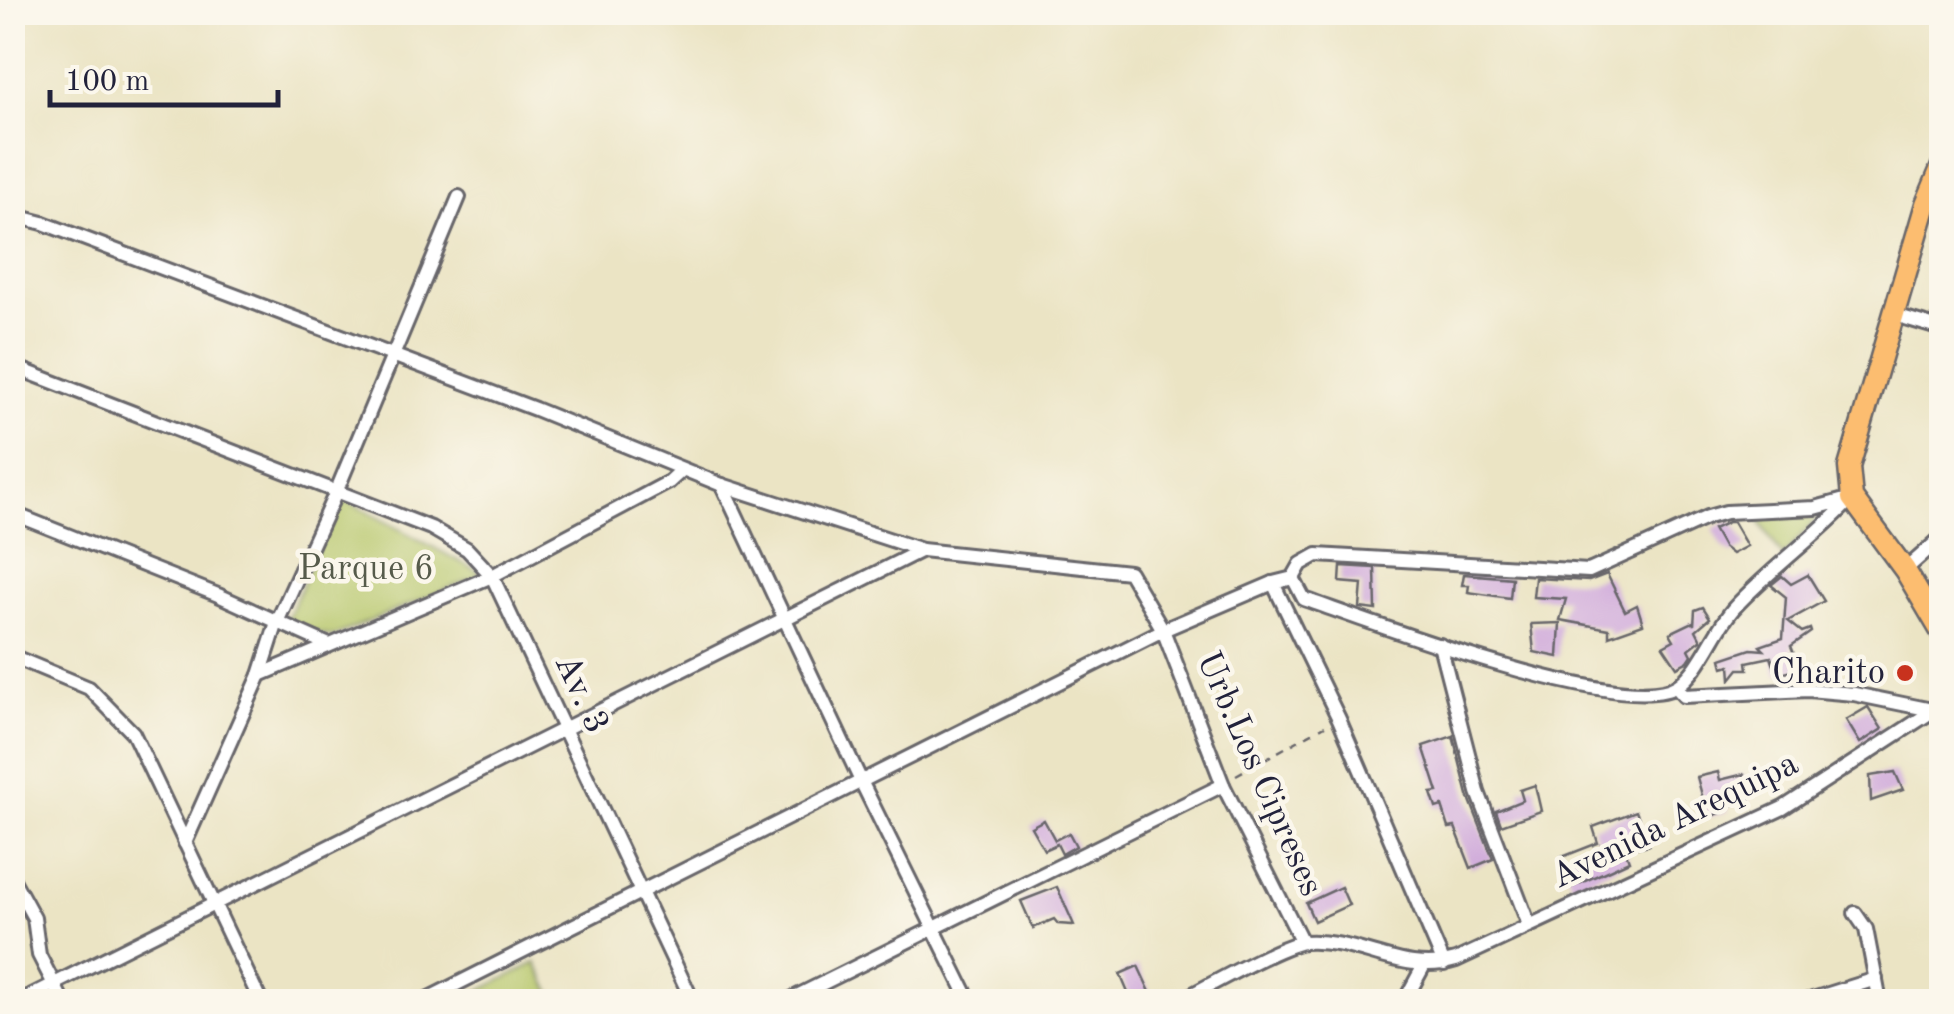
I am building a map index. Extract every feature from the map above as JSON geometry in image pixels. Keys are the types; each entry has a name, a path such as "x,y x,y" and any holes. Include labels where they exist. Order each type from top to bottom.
{"main road":[{"path":"1942,166 1926,204 1849,467 1852,498 1905,570 1942,633"}],"street":[{"path":"185,843 260,675 277,622 337,490 459,197"},
{"path":"12,215 43,223 391,354 722,485 922,550"},
{"path":"1894,315 1942,329"},
{"name":"Av. 3","path":"12,366 431,528 467,550 492,576 693,1002"},
{"path":"260,675 492,576 669,482 682,470"},
{"path":"722,485 970,1002"},
{"path":"422,1002 1163,630 1294,578 1301,564 1317,556 1589,571 1708,516 1815,508 1852,498"},
{"path":"1294,578 1304,600 1486,660 1611,691 1661,693 1685,679 1734,608 1852,498"},
{"path":"12,513 329,646"},
{"path":"1905,570 1942,538"},
{"path":"18,1002 922,550"},
{"name":"Urb.Los Cipreses","path":"922,550 1129,572 1163,630 1223,785 1302,942"},
{"path":"1274,583 1339,719 1444,964"},
{"path":"1440,645 1478,792 1529,925"},
{"path":"12,656 89,688 134,733 261,1002"},
{"path":"1676,686 1684,696 1808,690 1937,707"},
{"name":"Avenida Arequipa","path":"1423,967 1444,964 1783,808 1937,707"},
{"path":"785,1002 1223,785"},
{"path":"12,878 34,918 40,955 63,1002"},
{"path":"1855,913 1866,929 1880,1002"},
{"path":"1178,1002 1302,942 1335,944 1423,967 1404,1002"},
{"path":"1803,1002 1876,979"}],"path":[{"path":"1223,785 1244,769 1339,719"}],"green space":[{"name":"Parque 6","path":"340,497 483,574 332,637 277,622 287,619"},
{"path":"1756,516 1818,516 1783,557"},
{"path":"536,963 556,1001 459,1001"}],"building":[{"path":"1733,522 1747,546 1732,554 1713,529"},
{"path":"1341,566 1375,568 1376,610 1360,608 1362,584 1340,582"},
{"path":"1464,574 1512,578 1510,598 1468,592 1469,585 1462,585"},
{"path":"1607,574 1625,611 1637,605 1643,624 1609,636 1609,629 1560,620 1566,599 1533,597 1535,578 1589,581"},
{"path":"1808,575 1824,601 1788,621 1802,632 1811,632 1791,646 1800,669 1777,675 1771,657 1747,662 1748,669 1739,669 1731,679 1730,665 1723,667 1721,659 1751,649 1764,650 1760,646 1783,638 1786,597 1771,585 1782,576 1791,584"},
{"path":"1703,607 1710,618 1696,630 1701,640 1689,649 1692,655 1688,661 1677,667 1663,646 1674,640 1670,633 1693,622 1694,625 1695,610"},
{"path":"1560,623 1558,657 1534,652 1531,624"},
{"path":"1868,707 1882,729 1860,743 1846,720"},
{"path":"1453,736 1468,795 1493,859 1471,868 1455,827 1449,828 1442,806 1436,808 1431,793 1438,792 1423,746"},
{"path":"1718,772 1720,780 1744,774 1750,801 1727,806 1728,811 1708,817 1697,777"},
{"path":"1895,772 1903,790 1871,801 1870,776"},
{"path":"1535,785 1541,811 1501,825 1496,811 1523,800 1520,790"},
{"path":"1636,811 1649,845 1625,850 1629,861 1572,887 1562,857 1598,843 1593,827"},
{"path":"1044,820 1055,840 1069,833 1076,846 1062,854 1057,844 1044,850 1031,827"},
{"path":"1057,887 1074,925 1058,924 1054,919 1033,928 1021,901"},
{"path":"1341,887 1349,905 1314,921 1306,903"},
{"path":"1138,966 1152,996 1132,1002 1120,974"}],"place":[{"name":"Charito","path":"1905,673"}]}
